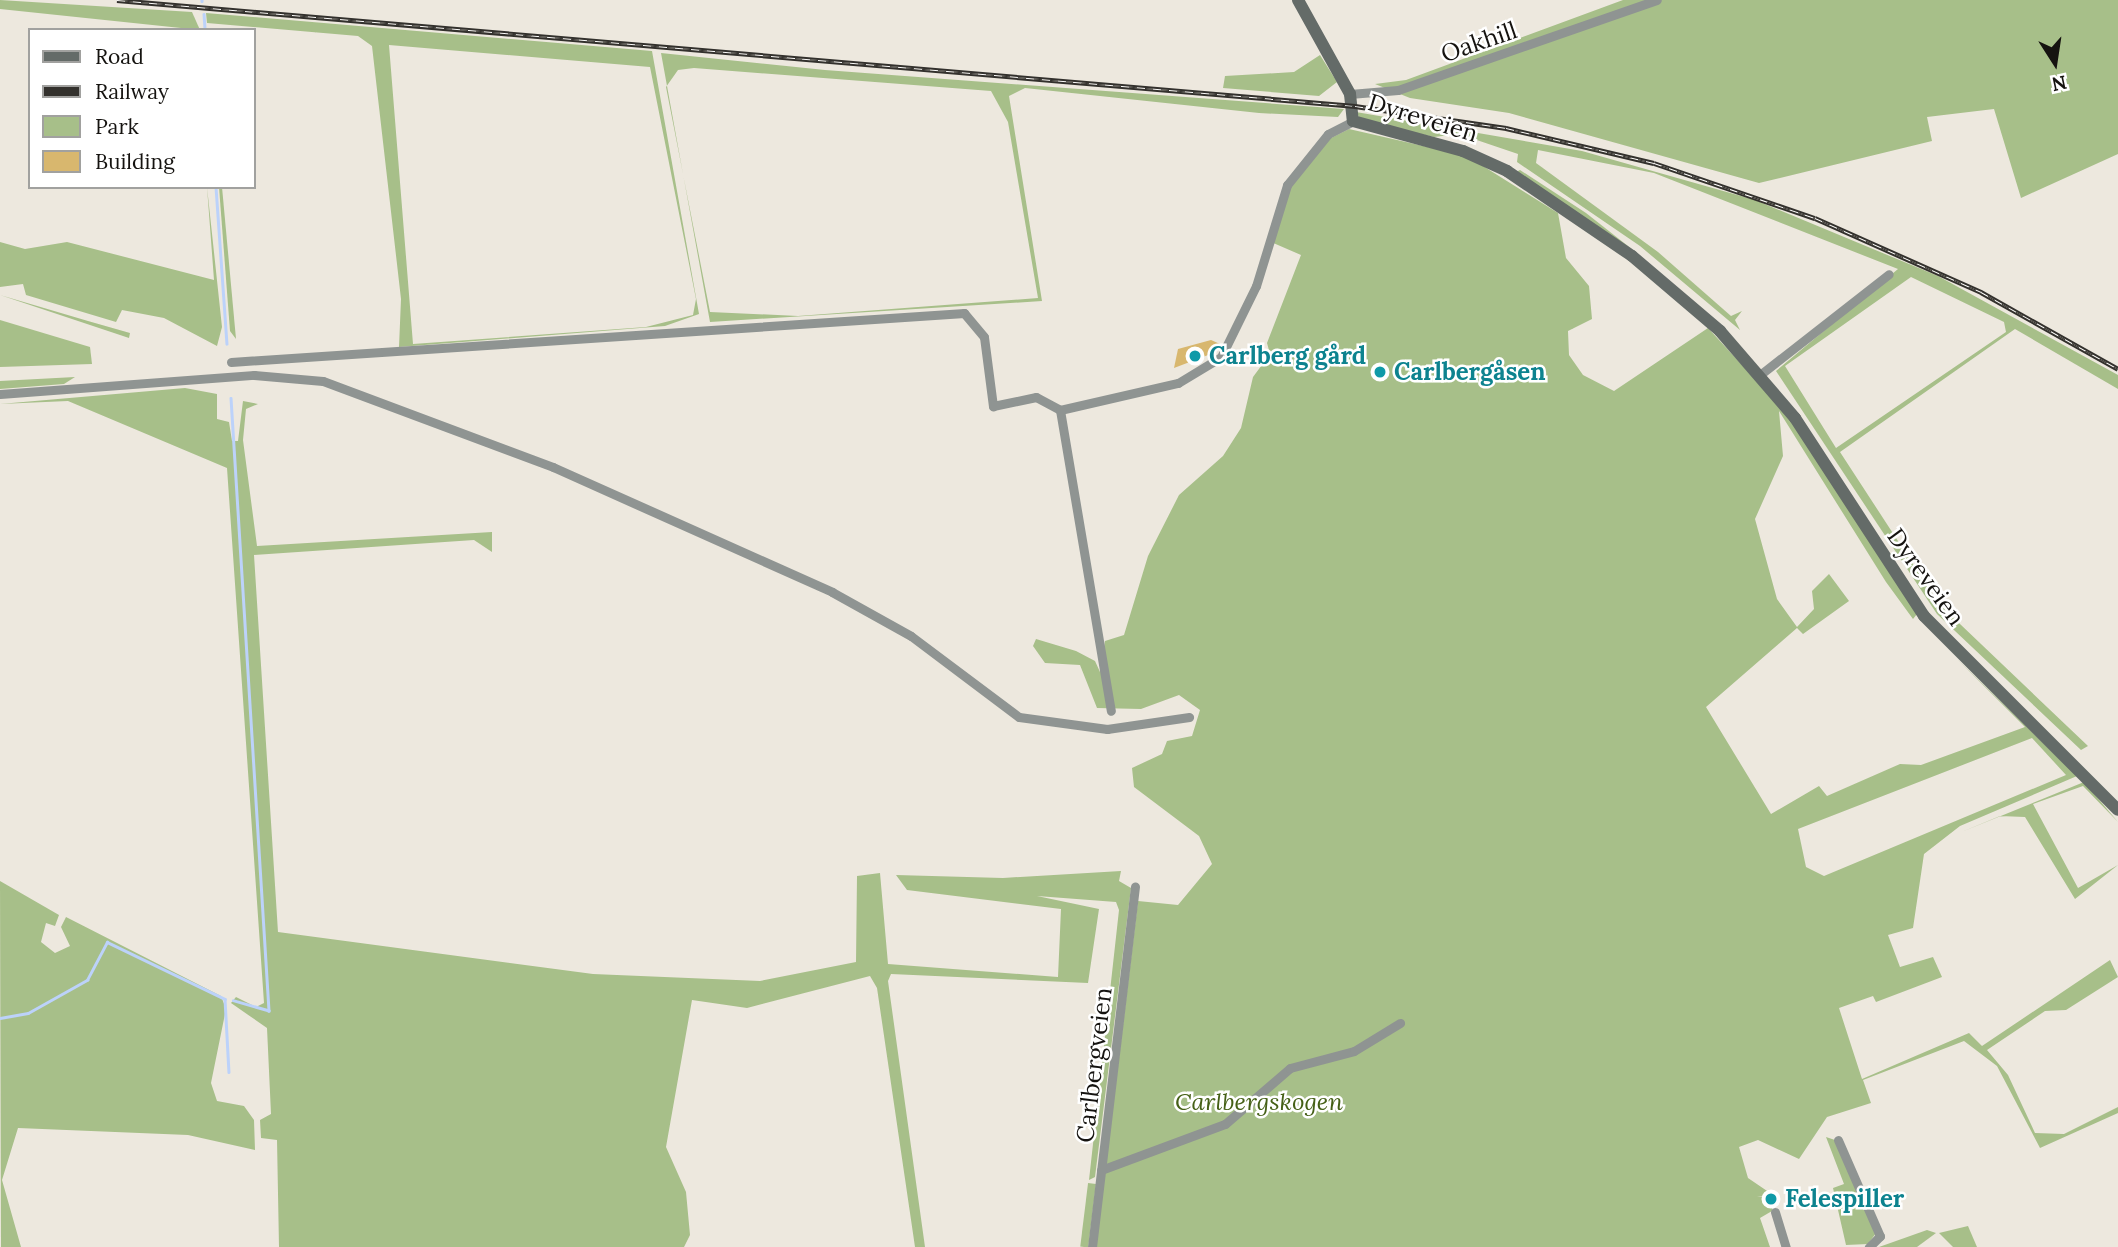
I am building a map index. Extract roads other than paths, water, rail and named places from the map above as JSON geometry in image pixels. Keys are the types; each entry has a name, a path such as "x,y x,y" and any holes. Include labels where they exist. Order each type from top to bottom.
{"main road":[{"path":"1298,0 1351,97"},
{"name":"Dyreveien","path":"1351,97 1353,121 1463,150 1517,177 1632,256 1761,374 1924,617 2118,810"}],"street":[{"name":"Oakhill","path":"1351,97 1398,90 1657,0"},
{"path":"231,362 953,310 967,315 984,337 993,406 1036,397 1060,410 1178,383 1221,357 1256,286 1287,185 1328,135 1353,121"},
{"path":"1761,374 1889,274"},
{"path":"0,394 254,375 323,381 553,467 832,592 911,636 1019,717 1107,729 1189,717"},
{"path":"1060,410 1111,711"},
{"name":"Carlbergveien","path":"1092,1247 1135,887"},
{"path":"1101,1170 1225,1124 1290,1068 1354,1051 1400,1023"},
{"path":"1838,1140 1880,1240 1868,1247"},
{"path":"1775,1212 1786,1247"}],"waterway":[{"path":"204,14 205,28"},
{"path":"216,189 227,344"},
{"path":"231,398 269,1011 233,1001"},
{"path":"0,1018 28,1013 87,980 107,942 225,999 229,1072"}],"railway":[{"path":"117,0 1355,106 1506,128 1654,163 1815,218 1981,292 2118,369"}],"place":[{"name":"Carlberg gård","path":"1195,356"},
{"name":"Carlbergåsen","path":"1380,372"},
{"name":"Felespiller","path":"1771,1199"}],"park label":[{"name":"Carlbergskogen","path":"1259,1102"}]}
